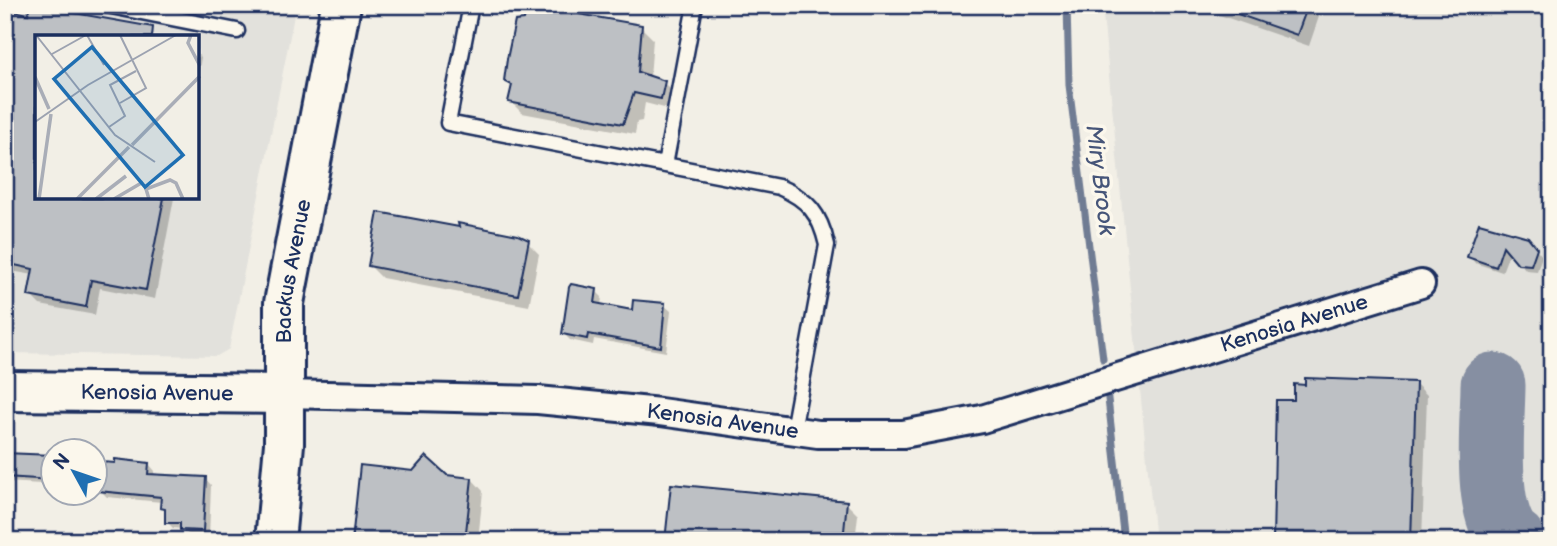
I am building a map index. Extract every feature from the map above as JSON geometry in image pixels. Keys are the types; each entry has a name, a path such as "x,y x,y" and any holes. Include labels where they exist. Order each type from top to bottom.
{"main road":[{"name":"Backus Avenue","path":"275,541 283,466 284,303 341,5"},
{"name":"Kenosia Avenue","path":"5,391 285,394"}],"street":[{"name":"Kenosia Avenue","path":"285,394 538,400 862,436 947,428 1421,284"}],"lane":[{"path":"106,5 237,31"},
{"path":"471,5 448,123 779,187 812,207 822,225 827,244 825,268 793,430"},
{"path":"665,165 695,5"}],"shaded area":[{"path":"5,5 296,5 229,349 217,356 5,353"},
{"path":"1102,5 1552,5 1552,541 1155,541"}],"building":[{"path":"30,5 153,27 152,35 35,35 35,200 164,200 146,290 91,280 86,307 28,296 33,269 5,263 5,9 28,14"},
{"path":"527,5 642,25 638,72 665,81 661,99 634,93 623,124 508,102 512,85 504,81 507,59 515,21 524,20"},
{"path":"1221,5 1308,5 1297,35 1220,8"},
{"path":"378,212 459,227 458,223 518,235 529,240 518,295 368,266"},
{"path":"1479,223 1528,237 1537,248 1531,265 1518,264 1503,246 1496,267 1467,257"},
{"path":"571,284 597,289 595,303 632,310 633,300 665,303 661,347 588,334 587,339 562,334"},
{"path":"1305,378 1416,382 1411,541 1273,541 1276,400 1294,400 1294,384 1305,385"},
{"path":"5,453 38,454 38,479 5,477"},
{"path":"426,456 447,475 472,478 465,541 352,541 360,465 413,471"},
{"path":"115,459 149,463 148,474 206,477 203,531 180,530 180,523 165,523 165,509 160,508 161,497 108,492 108,462 115,463"},
{"path":"671,484 847,501 843,541 665,541"}],"waterway":[{"name":"Miry Brook","path":"1067,5 1069,85 1103,359"},
{"name":"Miry Brook","path":"1108,399 1124,541"}],"taxiway":[{"path":"1493,385 1493,492 1504,530 1514,541"}]}
